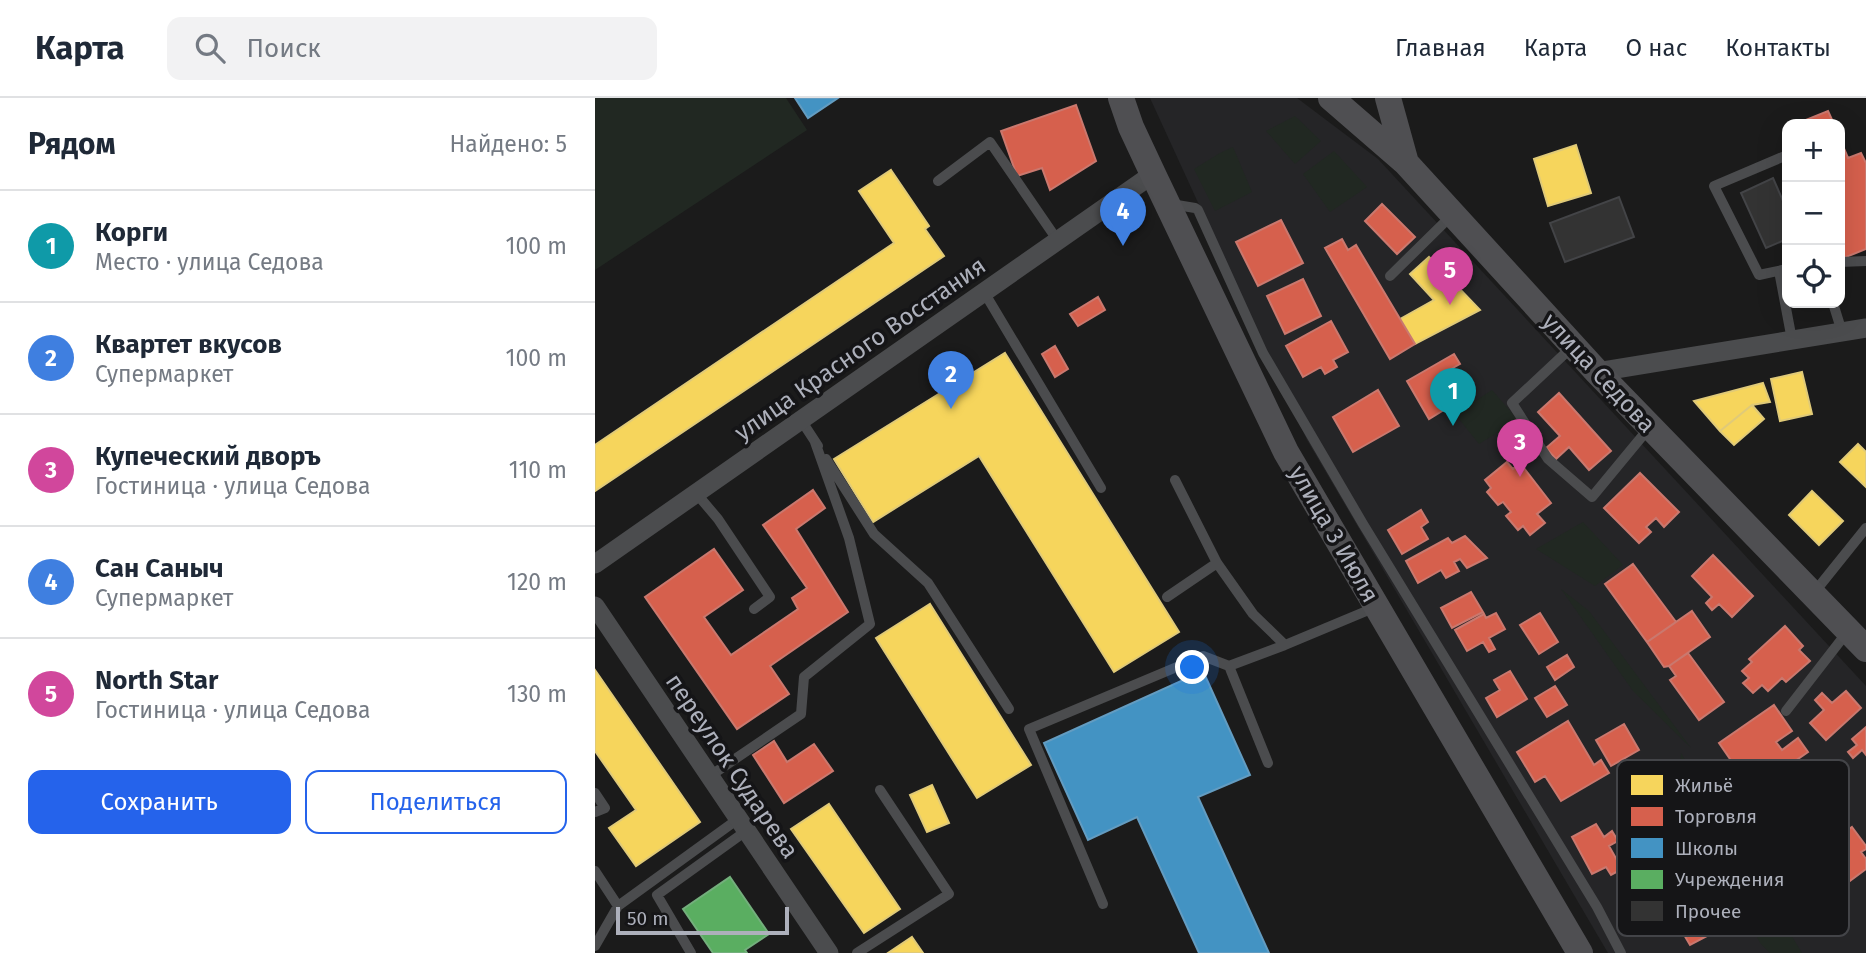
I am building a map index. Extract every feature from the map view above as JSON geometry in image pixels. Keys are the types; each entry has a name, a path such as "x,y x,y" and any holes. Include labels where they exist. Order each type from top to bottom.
{"main road":[{"name":"улица 3 Июля","path":"1121,98 1153,174 1286,452 1580,953"},
{"name":"улица Седова","path":"1331,98 1406,163 1597,372 1857,640"},
{"path":"1388,98 1406,163"}],"street":[{"name":"улица Красного Восстания","path":"595,564 1153,174"},
{"path":"1597,372 1866,328"},
{"name":"переулок Сударева","path":"595,606 829,953"}],"lane":[{"path":"938,181 990,142 1058,241"},
{"path":"1782,157 1714,187 1759,275 1782,270"},
{"path":"1167,203 1198,210 1263,353 1363,524 1597,907 1621,953"},
{"path":"1390,276 1453,214"},
{"path":"1845,262 1866,261"},
{"path":"984,292 1101,488"},
{"path":"1788,308 1792,340"},
{"path":"1835,308 1842,332"},
{"path":"1573,346 1513,403 1548,459 1592,498 1650,427"},
{"path":"801,421 874,534 928,583 1009,709"},
{"path":"710,776 801,714 804,677 870,624 849,538 815,442"},
{"path":"1175,480 1217,563 1253,614 1285,645"},
{"path":"697,493 770,597 754,609"},
{"path":"1812,594 1866,528"},
{"path":"1167,597 1217,563"},
{"path":"1103,904 1029,729 1203,656 1229,666 1377,607"},
{"path":"1787,711 1857,640"},
{"path":"1229,666 1268,763"},
{"path":"857,953 949,894 880,790"},
{"path":"595,793 605,808 595,812"},
{"path":"595,946 618,906 742,825"},
{"path":"688,952 657,895 742,825"},
{"path":"595,871 618,906"}],"shaded area":[{"path":"595,98 786,98 807,130 595,270"},
{"path":"1150,98 1297,98 1378,159 1866,686 1866,953 1608,953 1307,440"},
{"path":"1295,116 1321,141 1295,164 1266,131"},
{"path":"1233,147 1252,192 1215,211 1194,169"},
{"path":"1334,151 1367,187 1330,212 1303,174"},
{"path":"1492,390 1518,420 1479,444 1455,414"},
{"path":"1583,522 1623,565 1595,586 1536,549"},
{"path":"1561,589 1589,611 1691,748 1633,691"},
{"path":"1757,936 1792,936 1802,953 1770,953"}],"building: Жильё":[{"path":"1576,145 1591,193 1548,206 1534,159"},
{"path":"891,170 929,226 925,229 944,256 595,491 595,445 894,243 859,191"},
{"path":"1429,257 1480,310 1415,344 1400,319 1434,300 1410,274"},
{"path":"1005,353 1179,632 1114,672 979,456 873,522 834,459"},
{"path":"1802,372 1812,414 1780,421 1771,379"},
{"path":"1763,383 1770,402 1752,405 1720,431 1694,401"},
{"path":"1752,405 1764,419 1734,445 1720,431"},
{"path":"1858,444 1866,452 1866,487 1840,462"},
{"path":"1812,491 1843,521 1819,545 1789,515"},
{"path":"930,604 1031,765 977,798 876,638"},
{"path":"595,670 700,822 636,866 609,828 636,810 595,751"},
{"path":"932,785 949,823 927,832 910,795"},
{"path":"829,804 900,909 864,933 791,829"},
{"path":"912,937 923,953 888,953"}],"building: Торговля":[{"path":"1076,105 1096,161 1050,190 1042,168 1017,176 1001,131"},
{"path":"1828,111 1832,119 1808,119"},
{"path":"1845,151 1848,158 1861,153 1866,163 1866,249 1845,257"},
{"path":"1382,204 1415,237 1397,254 1365,221"},
{"path":"1281,220 1303,263 1258,286 1236,242"},
{"path":"1342,239 1348,250 1356,245 1415,344 1390,359 1325,248"},
{"path":"1303,279 1321,316 1285,334 1267,296"},
{"path":"1098,297 1105,310 1078,326 1070,314"},
{"path":"1331,321 1348,352 1333,360 1337,367 1325,374 1321,367 1303,377 1286,346"},
{"path":"1055,346 1068,369 1055,377 1042,354"},
{"path":"1454,354 1460,364 1444,373 1450,383 1457,379 1462,387 1455,391 1460,400 1429,419 1407,381"},
{"path":"1378,390 1399,426 1353,452 1333,417"},
{"path":"1559,393 1611,451 1589,470 1569,447 1556,459 1546,448 1560,436 1538,412"},
{"path":"1507,462 1513,469 1520,463 1551,503 1537,514 1545,523 1530,535 1523,526 1518,530 1506,516 1511,512 1503,502 1498,505 1487,492 1491,488 1485,480"},
{"path":"1640,473 1679,512 1664,527 1656,518 1646,527 1651,532 1639,543 1604,508"},
{"path":"813,490 825,508 796,529 848,612 770,666 789,694 737,729 645,597 714,549 743,590 704,617 731,655 798,609 792,598 807,588 763,525"},
{"path":"1421,510 1428,522 1421,527 1428,539 1402,554 1388,530"},
{"path":"1465,536 1487,558 1467,568 1460,559 1454,562 1459,571 1446,578 1441,570 1418,583 1406,561 1448,538 1452,543"},
{"path":"1713,555 1753,596 1732,617 1719,604 1712,610 1706,603 1712,597 1692,576"},
{"path":"1633,564 1676,622 1647,642 1605,584"},
{"path":"1471,592 1483,612 1452,628 1441,608"},
{"path":"1692,611 1710,637 1664,667 1647,642"},
{"path":"1496,613 1505,629 1489,638 1495,649 1489,652 1483,642 1467,651 1455,630 1484,614 1486,618"},
{"path":"1540,613 1558,642 1539,654 1520,625"},
{"path":"1785,626 1803,646 1799,650 1810,661 1786,682 1782,678 1768,691 1762,685 1753,693 1743,683 1749,678 1742,671 1752,662 1749,659"},
{"path":"1688,653 1724,702 1699,720 1670,680 1676,676 1669,666"},
{"path":"1567,655 1574,667 1555,680 1547,667"},
{"path":"1510,671 1527,699 1497,717 1486,698 1500,690 1494,680"},
{"path":"1555,686 1567,705 1547,717 1535,698"},
{"path":"1846,691 1861,708 1826,740 1810,723 1824,710 1815,700 1822,693 1832,703"},
{"path":"1774,705 1792,731 1776,742 1782,750 1798,738 1808,752 1797,760 1731,760 1719,743"},
{"path":"1568,721 1594,765 1601,760 1609,773 1561,801 1545,776 1535,782 1517,752"},
{"path":"1624,724 1639,750 1617,760 1611,766 1596,740"},
{"path":"1866,727 1866,755 1862,750 1853,758 1848,752 1857,745 1852,739"},
{"path":"774,741 787,762 814,744 833,771 784,803 753,755"},
{"path":"1596,824 1604,837 1612,831 1617,842 1609,846 1617,860 1617,872 1611,875 1606,867 1592,874 1572,837"},
{"path":"1852,827 1866,846 1861,852 1866,859 1866,869 1849,882 1849,829"},
{"path":"1685,936 1707,936 1690,945"}],"building: Школы":[{"path":"795,98 838,98 808,118"},
{"path":"1203,671 1250,775 1198,797 1269,953 1199,953 1137,817 1088,840 1044,743"}],"building: Учреждения":[{"path":"730,877 769,934 745,950 747,953 713,953 683,909"}],"building: Прочее":[{"path":"1773,178 1782,199 1782,241 1766,248 1741,193"},
{"path":"1619,197 1634,237 1565,262 1550,223"}],"place":[{"name":"Сан Саныч","path":"1123,246"},
{"name":"North Star","path":"1450,305"},
{"name":"Квартет вкусов","path":"951,409"},
{"name":"Корги","path":"1453,426"},
{"name":"Купеческий дворъ","path":"1520,477"}]}
